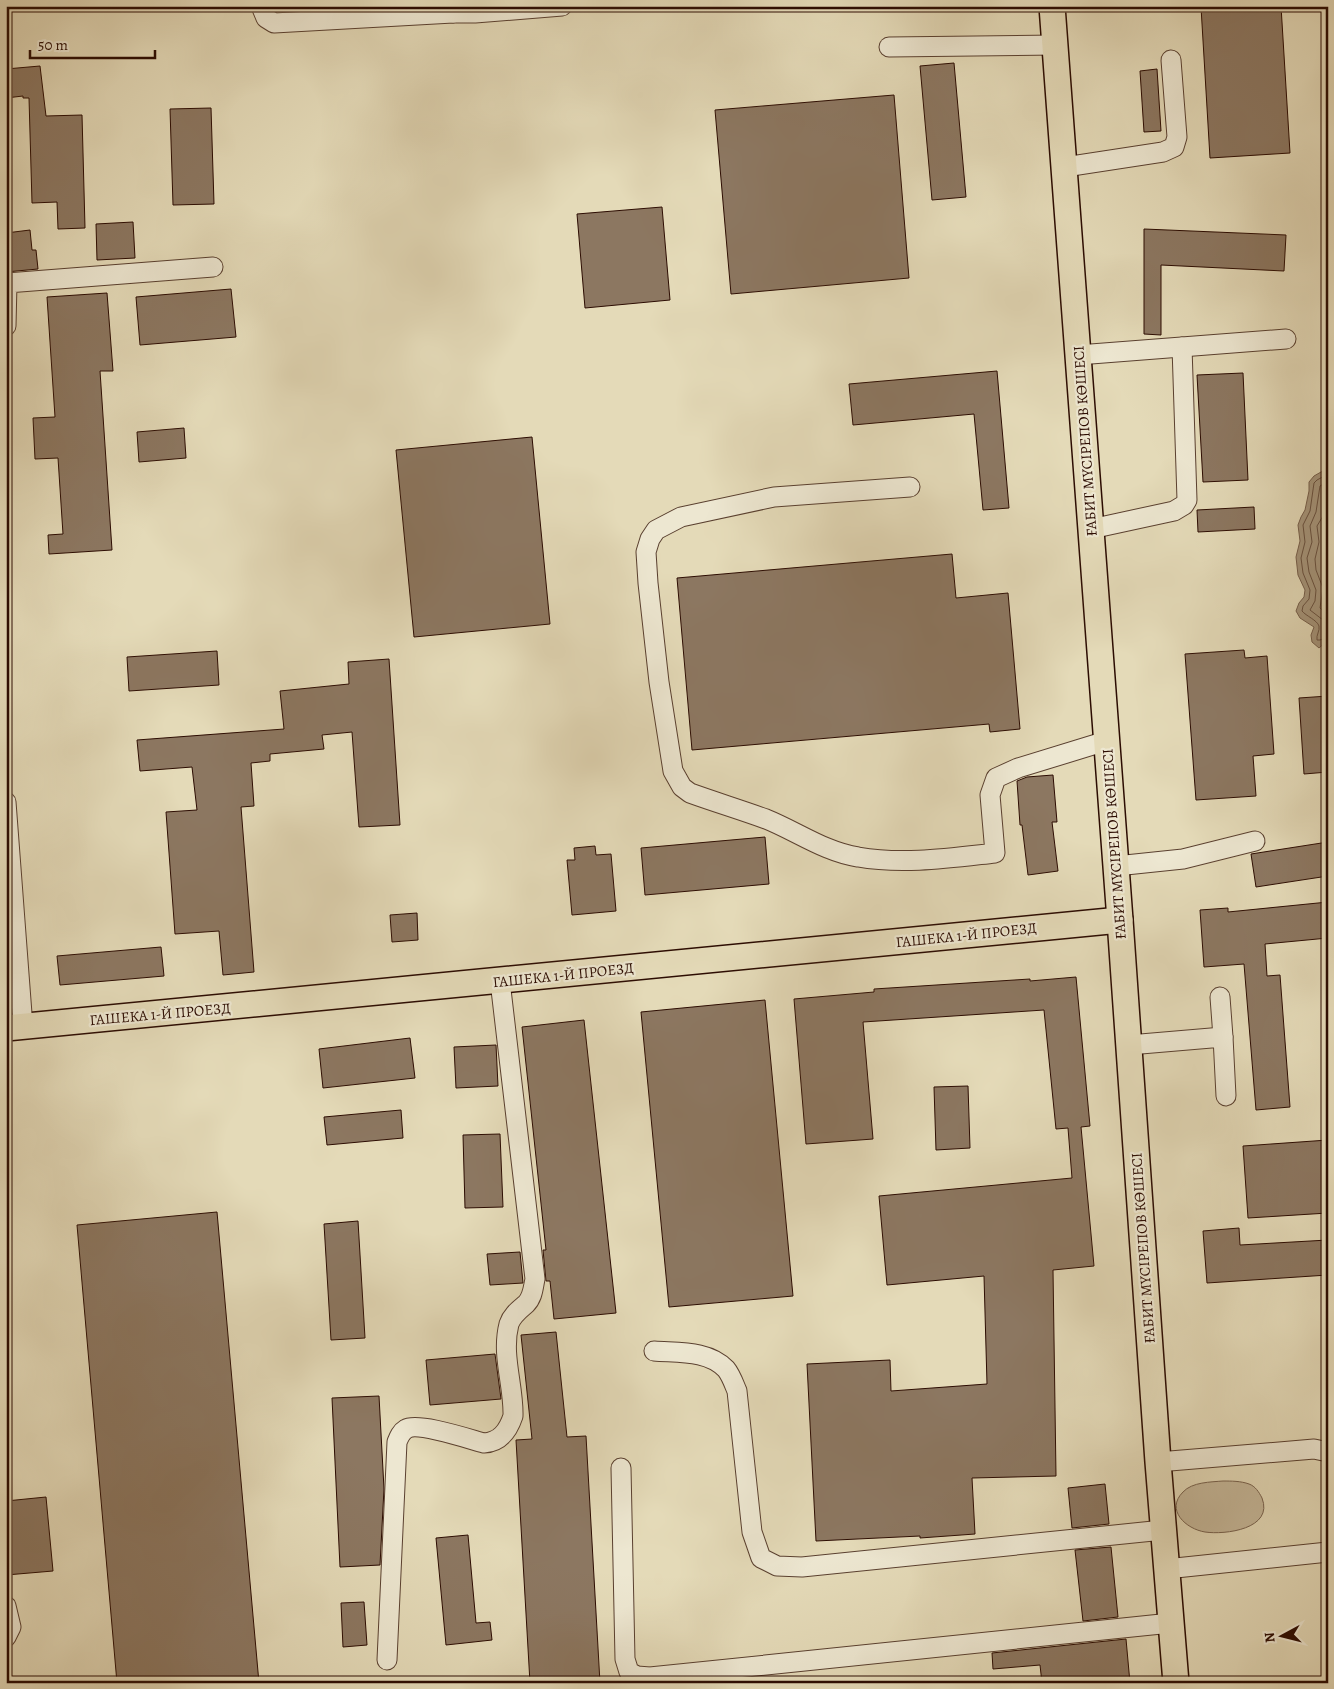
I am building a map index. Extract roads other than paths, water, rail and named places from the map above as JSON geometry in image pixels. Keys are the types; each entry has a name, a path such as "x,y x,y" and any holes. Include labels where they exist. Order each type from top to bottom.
{"main road":[{"name":"ҒАБИТ МҮСІРЕПОВ КӨШЕСІ","path":"1052,6 1163,1530 1176,1683"},
{"name":"ГАШЕКА 1-Й ПРОЕЗД","path":"14,1027 1120,920"}],"street":[{"path":"261,6 266,18 274,23 453,9 475,13 562,6"},
{"path":"889,48 1056,45"},
{"path":"1064,167 1163,152 1174,148 1177,137 1171,60"},
{"path":"6,326 7,283 213,267"},
{"path":"1078,355 1286,339"},
{"path":"1091,529 1174,511 1184,505 1187,500 1182,347"},
{"path":"910,487 774,497 681,517 656,530 646,552 648,583 659,682 673,771 682,787 690,793 766,820 834,850 855,857 881,861 904,861 988,854 995,853 990,800 992,786 996,778 1018,768 1106,741"},
{"path":"6,802 14,1027"},
{"path":"1116,866 1183,858 1255,841"},
{"path":"387,1660 397,1442 400,1434 406,1429 418,1426 484,1443 493,1442 505,1432 514,1416 507,1362 508,1331 510,1321 531,1296 534,1279 500,981"},
{"path":"1220,997 1226,1096"},
{"path":"1129,1045 1223,1038"},
{"path":"654,1351 696,1354 710,1358 727,1370 737,1391 752,1532 761,1558 777,1566 802,1567 1163,1530"},
{"path":"1158,1462 1314,1449 1328,1452"},
{"path":"621,1468 625,1659 629,1672 637,1676 650,1677 1171,1623"},
{"path":"1166,1569 1328,1552"},
{"path":"6,1606 11,1627 6,1637"}],"water":[{"path":"1328,468 1328,640 1319,648 1312,642 1311,635 1314,627 1300,618 1296,611 1304,597 1305,590 1298,575 1296,557 1300,541 1298,525 1305,510 1309,482 1314,476"}]}
